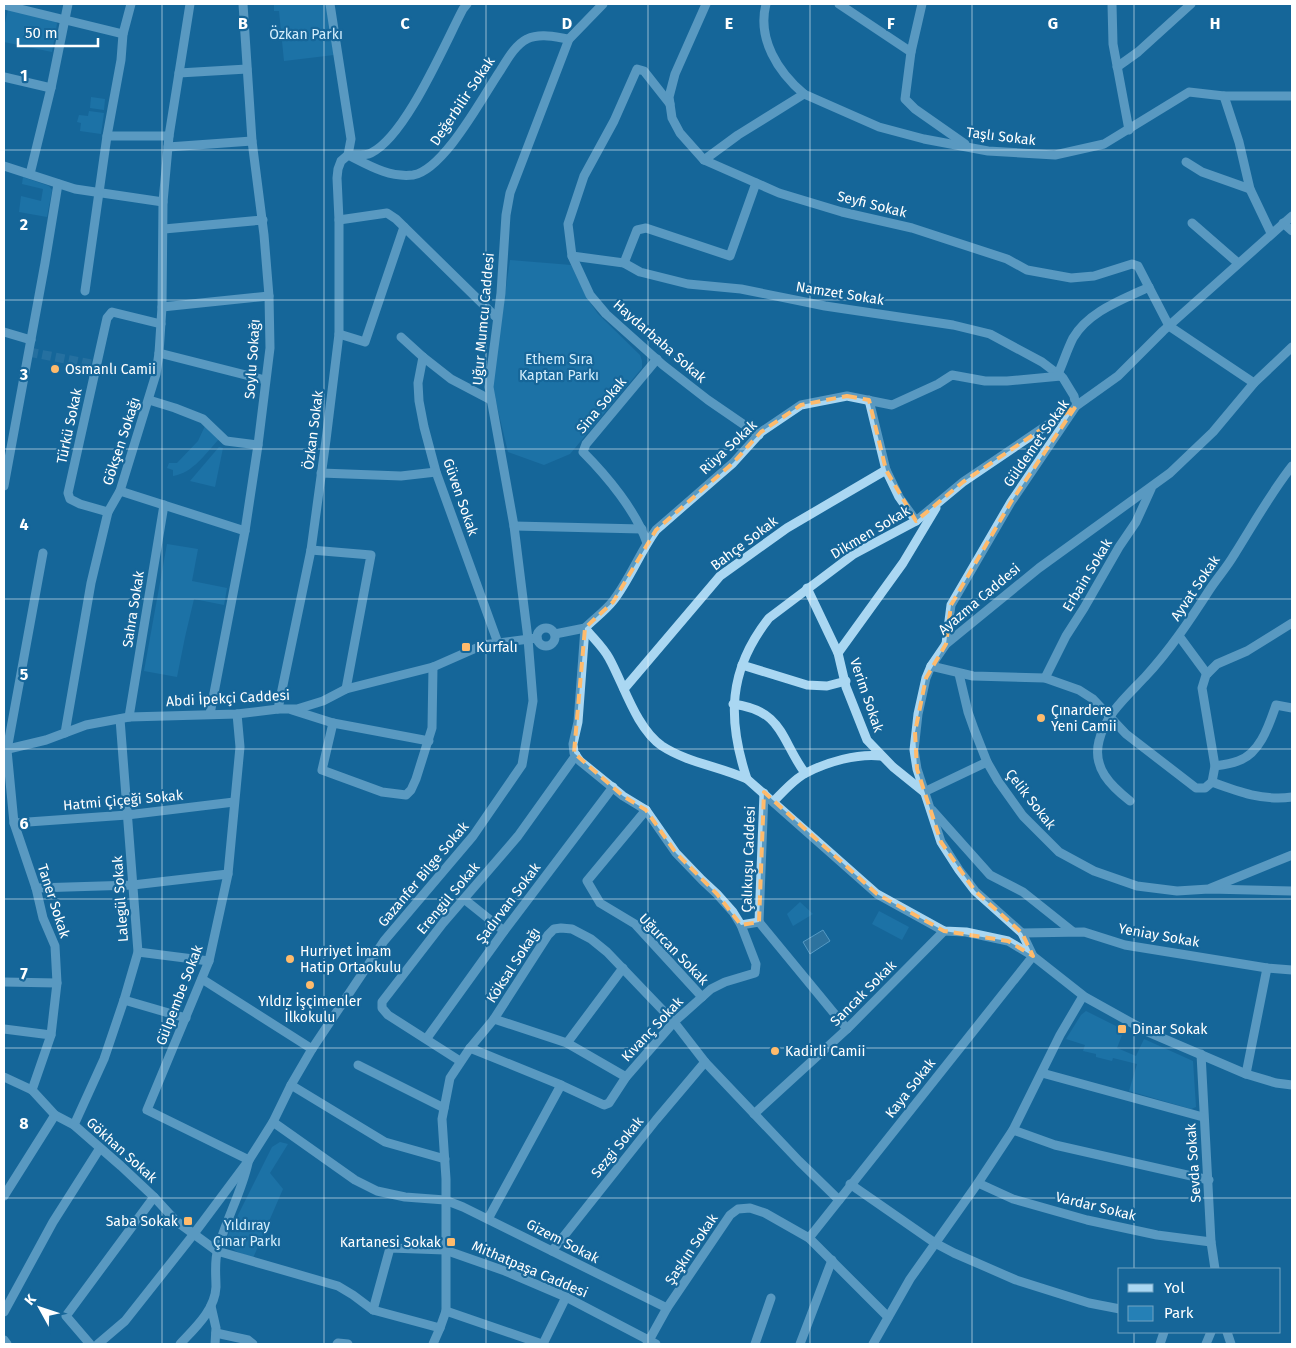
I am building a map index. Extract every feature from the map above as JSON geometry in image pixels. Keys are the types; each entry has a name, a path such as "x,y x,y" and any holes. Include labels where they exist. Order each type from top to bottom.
{"street":[{"path":"30,174 51,88 68,4"},
{"path":"85,291 123,34 131,4"},
{"name":"Gökşen Sokağı","path":"65,733 91,583 108,512 120,492 156,374 162,307 163,202 168,147 190,4"},
{"name":"Soylu Sokağı","path":"210,714 245,531 270,348 263,220 252,141 243,4"},
{"path":"330,4 351,139 348,155 369,154 381,147 411,111 467,4"},
{"path":"569,39 603,4"},
{"name":"Seyfi Sokak","path":"706,4 675,74 669,97 672,118 680,133 704,160 779,193 842,212 912,228 1007,259 1027,270 1071,278 1094,276 1132,264 1138,266 1169,326"},
{"name":"Taşlı Sokak","path":"766,4 764,31 772,57 804,94 879,127 924,139 988,151 1055,155 1104,144 1189,92 1224,96 1292,96"},
{"path":"839,4 911,52"},
{"path":"922,4 911,52 905,99 915,110 969,146"},
{"path":"1112,4 1113,44 1129,130"},
{"path":"1117,67 1138,52 1191,4"},
{"path":"4,5 123,34"},
{"name":"Değerbilir Sokak","path":"348,155 383,172 413,175 423,171 435,164 450,146 505,62 517,47 528,39 548,35 569,39"},
{"name":"Uğur Mumcu Caddesi","path":"528,639 514,526 489,387 498,318 506,215 510,193 569,39"},
{"path":"179,73 247,69"},
{"name":"Haydarbaba Sokak","path":"670,104 644,71 637,69 614,121 584,176 568,224 572,256 590,295 606,314 656,359 708,400 759,435"},
{"path":"4,77 51,88"},
{"path":"704,160 738,135 804,94"},
{"path":"1224,96 1239,142 1250,189 1271,233"},
{"path":"107,136 170,136"},
{"path":"168,147 252,141"},
{"name":"Özkan Sokak","path":"278,709 311,550 339,334 340,220 338,169 341,161 348,155"},
{"path":"1186,162 1202,172 1250,189"},
{"path":"4,166 75,189 163,202"},
{"path":"624,263 637,230 646,228 730,256 756,183"},
{"path":"4,486 58,184"},
{"path":"340,220 387,213 404,227 498,318"},
{"name":"Güldemet Sokak","path":"946,644 951,605 1012,502 1076,406 1118,376 1169,326 1292,216"},
{"path":"164,229 263,220"},
{"path":"1192,223 1238,264"},
{"path":"1283,223 1292,231"},
{"path":"339,334 365,342 404,227"},
{"name":"Namzet Sokak","path":"572,256 624,263 640,272 688,284 741,289 825,306 953,325 990,334 1042,362 1060,375 1074,396 1076,406"},
{"path":"1060,375 1074,338 1086,321 1120,300 1149,287"},
{"path":"162,307 268,296"},
{"name":"Türkü Sokak","path":"108,512 80,504 70,499 68,493 107,318 112,312 119,312 161,324"},
{"path":"1169,326 1254,383"},
{"path":"4,332 31,340"},
{"path":"402,337 423,357 451,379 491,400"},
{"name":"Ayazma Caddesi","path":"1292,347 1254,383 1207,438 1170,473 1038,568 946,644 930,666 922,693 915,740 916,769 941,842 975,891 1022,933 1033,956 1083,996 1148,1032 1246,1074 1292,1085"},
{"path":"159,353 265,380"},
{"name":"Güven Sokak","path":"423,357 418,383 424,428 436,472 498,643"},
{"name":"Sina Sokak","path":"647,543 642,529 614,487 583,452 586,444 656,359"},
{"name":"Rüya Sokak","path":"585,628 612,602 656,530 734,463 759,435 802,405 847,396 892,404 938,384 952,375 985,381 1007,382 1060,375"},
{"path":"149,400 203,419 226,442 258,445"},
{"path":"869,400 886,470 899,497 916,521"},
{"name":"Dikmen Sokak","path":"747,779 739,755 734,728 733,704 746,653 769,618 854,554 916,521 963,482 1076,406"},
{"name":"Ayvat Sokak","path":"1130,801 1112,787 1104,776 1098,762 1099,740 1110,718 1125,696 1179,636 1292,466"},
{"name":"Bahçe Sokak","path":"624,690 720,576 787,528 886,470"},
{"path":"321,473 401,476 436,472"},
{"name":"Erbain Sokak","path":"1045,678 1066,636 1136,522 1152,486"},
{"path":"120,492 245,531"},
{"path":"838,653 903,563 940,502"},
{"name":"Sahra Sokak","path":"124,718 164,505"},
{"path":"514,526 642,529"},
{"path":"311,550 371,555 346,689"},
{"name":"Taner Sokak","path":"32,1090 51,1035 58,982 56,946 43,918 36,888 14,823 6,750 43,553"},
{"name":"Verim Sokak","path":"808,588 838,653 867,740 881,756 924,792"},
{"path":"930,666 960,674 1045,678 1070,687 1093,699 1137,743 1196,788 1205,788 1212,782 1215,766 1202,688 1207,674 1218,664 1247,651 1292,623"},
{"name":"Abdi İpekçi Caddesi","path":"543,628 549,628 555,634 553,643 548,646 540,643 538,638 539,632 543,628"},
{"path":"585,628 608,656 644,729 661,745 686,759 729,771 747,779 764,793"},
{"path":"576,755 573,744 578,722 585,628"},
{"name":"Abdi İpekçi Caddesi","path":"555,634 585,628"},
{"path":"1179,636 1207,674"},
{"name":"Abdi İpekçi Caddesi","path":"6,750 46,740 86,726 124,718 237,714 278,709 296,709 323,701 346,689 433,667 483,645 538,638"},
{"name":"Gazanfer Bilge Sokak","path":"249,1160 273,1122 291,1084 312,1049 384,941 473,836 522,765 533,701 528,639"},
{"path":"742,665 807,685 827,686 846,681"},
{"path":"332,723 322,770 382,792 406,795 411,790 416,779 432,728 433,667"},
{"name":"Çelik Sokak","path":"960,674 968,712 987,762 1023,816 1059,852 1094,871 1137,886 1177,891 1209,889 1292,891"},
{"path":"733,704 745,705 766,714 780,729 805,773"},
{"path":"1215,766 1239,761 1251,754 1267,730 1276,705 1292,708"},
{"path":"289,709 332,723 429,741"},
{"name":"Gülpembe Sokak","path":"237,714 240,747 228,874 209,961 147,1110 249,1160"},
{"name":"Lalegül Sokak","path":"74,1126 104,1059 138,952 127,815 124,718"},
{"name":"Çalıkuşu Caddesi","path":"576,755 632,803 646,810 676,853 717,894 733,912 741,925 759,922 764,793"},
{"name":"Erengül Sokak","path":"460,1061 427,1038 388,1015 382,1008 382,1002 443,923 518,836 576,755"},
{"path":"774,801 805,773 841,761 872,755 881,756"},
{"path":"924,792 987,762"},
{"path":"1212,782 1249,795 1273,799 1292,797"},
{"name":"Şadırvan Sokak","path":"427,1038 504,931 613,787"},
{"name":"Çalıkuşu Caddesi","path":"764,793 877,894 944,931 966,932 1008,941 1033,956"},
{"name":"Hatmi Çiçeği Sokak","path":"14,823 127,815 234,802"},
{"path":"928,806 990,875 1023,892 1072,931"},
{"name":"Uğurcan Sokak","path":"646,810 587,881 600,903 635,924 702,997"},
{"path":"1209,889 1292,855"},
{"path":"36,888 133,885 228,874"},
{"path":"464,899 504,931"},
{"path":"759,922 847,1029"},
{"name":"Kıvanç Sokak","path":"494,1018 567,1043 626,1077 674,1022 711,989 725,982 755,973 756,964 741,925"},
{"name":"Köksal Sokağı","path":"446,1311 442,1119 450,1078 460,1061 494,1018 548,935 554,929 572,929 591,939 607,952 674,1022 705,1062 798,1161 839,1200"},
{"name":"Sancak Sokak","path":"754,1114 847,1029 944,931"},
{"name":"Yeniay Sokak","path":"1022,933 1084,932 1125,945 1267,968 1292,970"},
{"path":"138,952 209,961"},
{"name":"Kaya Sokak","path":"809,1238 1033,956"},
{"path":"567,1043 623,968"},
{"path":"1246,1074 1267,968"},
{"path":"202,979 312,1049"},
{"path":"4,982 58,982"},
{"path":"873,1344 910,1279 1013,1130 1060,1035 1083,996"},
{"path":"124,1000 186,1018"},
{"path":"4,1029 51,1035"},
{"path":"470,1048 561,1085 604,1105 614,1098 626,1077"},
{"name":"Sevda Sokak","path":"1201,1054 1211,1242 1215,1268"},
{"name":"Sezgi Sokak","path":"552,1250 705,1062"},
{"path":"358,1065 444,1108"},
{"path":"1042,1073 1203,1118"},
{"name":"Gökhan Sokak","path":"4,1077 32,1090 55,1115 74,1126 100,1148 154,1197 176,1221 217,1251 338,1286 373,1310"},
{"path":"291,1084 385,1142 444,1159"},
{"path":"488,1219 561,1085"},
{"path":"4,1196 55,1115"},
{"name":"Gizem Sokak","path":"273,1122 354,1180 378,1191 405,1197 445,1200 552,1250 666,1308"},
{"path":"1013,1130 1056,1146 1209,1180"},
{"path":"4,1312 53,1222 100,1148"},
{"path":"98,1344 125,1321 249,1160"},
{"path":"180,1344 200,1322 211,1306 216,1290 217,1251 241,1192 249,1160"},
{"name":"Vardar Sokak","path":"978,1183 1013,1199 1087,1220 1157,1235 1211,1242"},
{"path":"850,1184 935,1243 954,1253 1016,1280 1089,1302 1118,1309"},
{"path":"90,1344 66,1316 154,1197"},
{"name":"Şaşkın Sokak","path":"650,1343 666,1308 730,1215 738,1209 750,1208 765,1213 809,1238 888,1317"},
{"name":"Mithatpaşa Caddesi","path":"373,1310 390,1248 445,1250 505,1271 566,1297 650,1343"},
{"path":"800,1344 832,1260"},
{"path":"433,1344 446,1311 543,1344 566,1297"},
{"path":"755,1344 771,1298"},
{"path":"211,1306 216,1333 215,1344"},
{"path":"373,1310 440,1328"},
{"path":"216,1333 248,1340 254,1344"},
{"path":"4,1340 7,1344"},
{"path":"337,1344 348,1344"}],"highlighted area":[{"path":"847,396 869,400 886,470 916,521 963,482 1076,406 1011,502 951,605 946,644 926,678 915,732 917,769 941,842 975,891 1022,933 1033,956 1008,941 944,931 877,894 764,792 759,922 741,925 717,894 676,853 646,810 623,796 574,753 585,628 613,602 656,530 733,463 761,432 801,405"}],"green space":[{"name":"Özkan Parkı","path":"274,4 326,4 334,55 284,61 279,11 274,11"},
{"path":"8,10 56,21 52,52 4,42 4,27"},
{"path":"91,97 105,99 104,110 90,108"},
{"path":"89,111 104,113 101,134 80,131 81,123 77,122 79,115 88,116"},
{"path":"23,177 49,186 52,190 47,217 19,212 21,196 41,201 43,189 22,184"},
{"name":"Ethem Sıra Kaptan Parkı","path":"510,260 571,265 587,298 598,314 640,355 642,361 642,368 570,454 544,465 508,452 492,385"},
{"path":"205,426 220,438 193,467 173,476 173,470 167,468 169,463 177,463 198,441"},
{"path":"219,447 223,448 215,487 190,481"},
{"path":"167,544 198,549 192,581 227,588 224,605 194,599 177,677 144,671"},
{"path":"800,902 813,914 793,926 787,914"},
{"path":"879,911 909,927 902,940 872,924"},
{"path":"1086,1011 1124,1030 1117,1048 1136,1056 1144,1039 1193,1061 1196,1107 1191,1109 1129,1091 1137,1064 1113,1058 1112,1061 1096,1057 1096,1054 1083,1051 1085,1045 1066,1039 1081,1015"},
{"name":"Yıldıray Çınar Parkı","path":"280,1142 288,1144 270,1173 283,1189 253,1258 233,1249 227,1237 272,1147"}],"shaded area":[{"path":"823,930 830,941 810,954 803,942"}],"tunnel":[{"path":"29,352 96,365"}],"place":[{"name":"Osmanlı Camii","path":"55,369"},
{"name":"Kurfalı","path":"466,647"},
{"name":"Çınardere Yeni Camii","path":"1041,718"},
{"name":"Hurriyet İmam Hatip Ortaokulu","path":"290,959"},
{"name":"Yıldız İşçimenler İlkokulu","path":"310,985"},
{"name":"Dinar Sokak","path":"1122,1029"},
{"name":"Kadirli Camii","path":"775,1051"},
{"name":"Saba Sokak","path":"188,1221"},
{"name":"Kartanesi̇ Sokak","path":"451,1242"}]}
